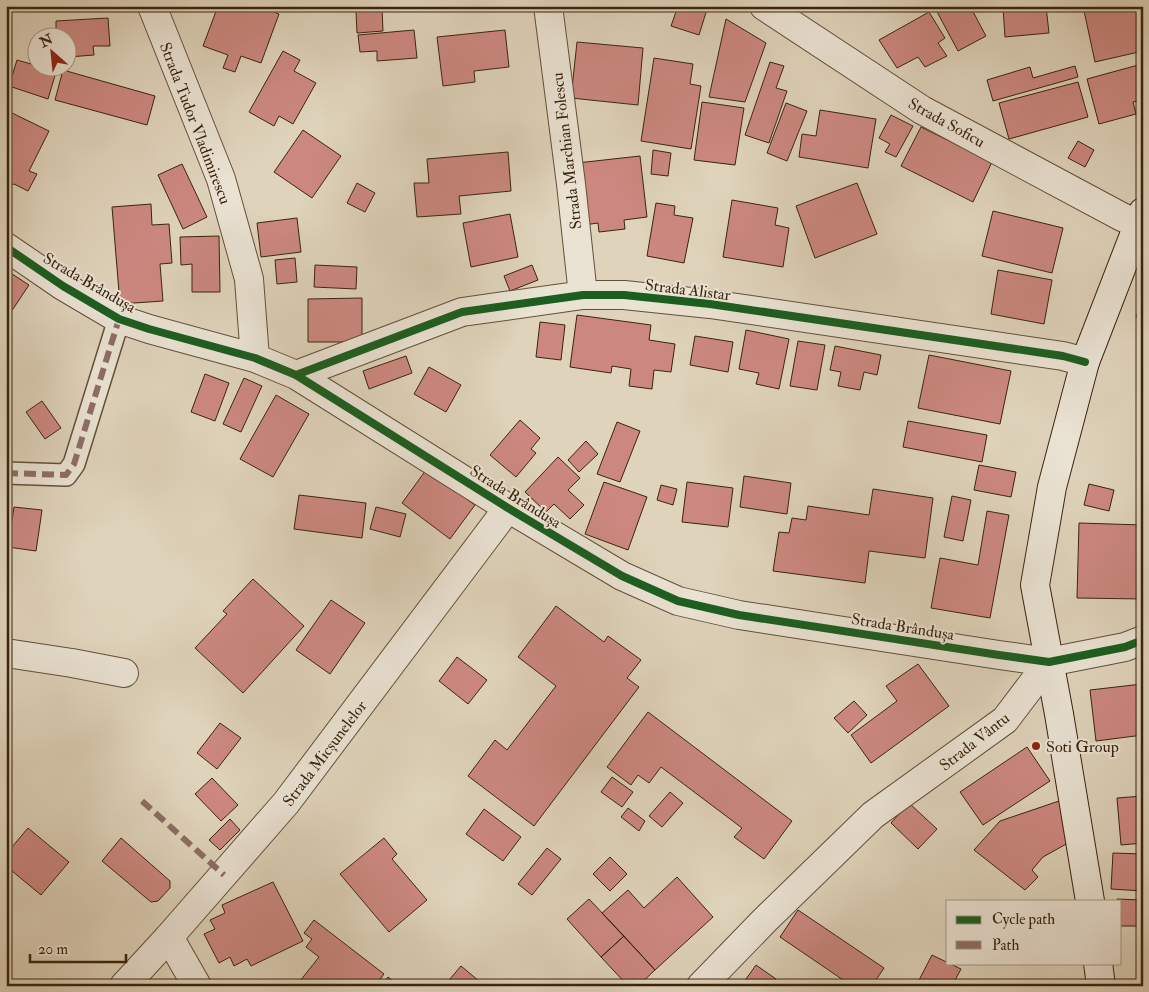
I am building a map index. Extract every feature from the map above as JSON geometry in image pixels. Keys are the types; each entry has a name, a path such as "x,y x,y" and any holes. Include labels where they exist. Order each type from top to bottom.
{"street":[{"name":"Strada Tudor Vladimirescu","path":"152,6 221,179 250,279 255,358"},
{"name":"Strada Marchian Folescu","path":"548,6 571,184 582,295"},
{"name":"Strada Soficu","path":"764,6 922,110 1122,217 1141,218"},
{"path":"1090,900 1035,585 1052,487 1085,362 1141,218"},
{"name":"Strada Brândușa","path":"6,247 63,286 119,319 255,358 296,375 508,508 622,576 678,601 739,615 1049,662 1125,647 1143,640"},
{"name":"Strada Alistar","path":"296,375 462,312 582,295 624,295 710,304 1063,356 1085,362"},
{"path":"6,474 66,475 74,464 119,319"},
{"name":"Strada Micșunelelor","path":"124,986 170,937 286,803 508,508"},
{"path":"6,653 124,673"},
{"name":"Strada Vântu","path":"701,986 765,920 873,815 1005,720 1049,662"},
{"path":"170,937 197,986"},
{"path":"1098,964 1101,986"}],"building":[{"path":"218,6 258,6 279,14 261,63 241,56 235,72 223,68 228,55 203,46"},
{"path":"678,6 708,6 699,35 671,26"},
{"path":"938,6 970,6 986,36 958,51 935,8"},
{"path":"1046,6 1049,33 1005,37 1003,8"},
{"path":"1083,6 1137,6 1143,30 1143,51 1095,62"},
{"path":"382,9 383,31 357,33 356,11"},
{"path":"929,12 945,38 938,43 947,56 925,67 918,57 897,68 879,40"},
{"path":"108,18 110,46 93,46 94,55 78,56 78,28 56,28 56,21"},
{"path":"726,19 766,43 745,102 709,97"},
{"path":"414,30 417,58 377,61 377,51 360,52 358,35"},
{"path":"505,30 509,67 474,71 475,82 443,86 437,37"},
{"path":"577,42 643,48 638,105 571,98"},
{"path":"283,51 300,60 294,71 316,83 293,124 279,116 274,126 249,112"},
{"path":"654,58 693,64 690,84 701,86 691,149 641,141"},
{"path":"17,60 28,63 28,78 54,78 48,99 9,86"},
{"path":"770,62 784,66 776,88 787,91 769,143 745,135"},
{"path":"1142,64 1143,100 1133,102 1136,114 1099,124 1087,79"},
{"path":"1075,66 1078,77 993,101 987,80 1030,67 1033,78"},
{"path":"78,74 155,96 147,125 55,100 61,78 78,78"},
{"path":"1078,82 1088,117 1009,139 999,103"},
{"path":"702,102 744,108 735,165 694,160"},
{"path":"786,103 807,111 787,161 767,153"},
{"path":"820,110 876,119 868,168 799,157 802,134 816,136"},
{"path":"8,111 49,131 29,171 37,174 28,191 14,184 6,188 6,114"},
{"path":"891,115 913,126 896,157 885,152 890,144 879,138"},
{"path":"921,127 992,162 973,202 901,166"},
{"path":"303,130 341,156 312,198 274,172"},
{"path":"1078,141 1094,150 1085,167 1068,158"},
{"path":"653,150 671,153 668,176 651,174"},
{"path":"508,152 511,191 459,196 461,214 417,217 414,183 429,183 427,159"},
{"path":"640,156 647,217 624,220 625,229 599,232 598,223 584,225 577,163"},
{"path":"182,164 207,217 183,229 158,175"},
{"path":"357,183 375,193 365,212 347,203"},
{"path":"857,183 877,234 815,258 796,206"},
{"path":"732,200 778,208 775,225 789,228 783,267 723,257"},
{"path":"656,203 675,206 674,215 693,218 684,263 647,256"},
{"path":"151,204 152,225 169,224 172,263 160,264 163,301 120,304 112,207"},
{"path":"993,211 1063,228 1052,273 982,256"},
{"path":"510,214 518,257 471,267 463,223"},
{"path":"297,218 301,252 261,257 257,223"},
{"path":"219,236 220,292 192,292 192,264 181,265 180,237"},
{"path":"295,258 297,282 277,284 275,260"},
{"path":"315,265 357,267 356,289 314,287"},
{"path":"532,265 538,280 510,291 504,276"},
{"path":"6,270 29,285 9,315 6,313"},
{"path":"998,270 1052,280 1044,324 991,314"},
{"path":"1143,296 1143,319 1136,317"},
{"path":"362,298 362,342 308,342 308,299"},
{"path":"577,315 651,325 649,340 675,344 671,372 654,370 652,389 629,386 631,369 612,366 611,373 570,367"},
{"path":"540,322 565,325 561,360 536,357"},
{"path":"746,330 789,339 779,389 756,384 759,373 739,369"},
{"path":"695,336 733,342 728,372 690,365"},
{"path":"798,341 825,345 817,390 790,386"},
{"path":"835,346 881,355 877,375 864,372 860,390 838,386 841,372 830,370"},
{"path":"929,355 1011,371 1000,424 918,408"},
{"path":"406,356 412,373 369,389 363,371"},
{"path":"429,367 461,385 446,412 414,394"},
{"path":"205,374 229,383 215,421 191,412"},
{"path":"244,378 262,386 241,432 223,424"},
{"path":"276,395 309,414 273,477 240,459"},
{"path":"42,401 61,428 45,439 26,412"},
{"path":"520,420 540,438 531,449 536,453 516,477 490,455"},
{"path":"908,421 987,435 982,462 903,447"},
{"path":"617,422 640,431 620,482 597,474"},
{"path":"586,441 598,454 579,472 568,460"},
{"path":"558,457 580,478 568,490 584,505 570,519 554,504 546,512 525,492"},
{"path":"979,465 1016,472 1011,497 974,490"},
{"path":"426,470 475,505 450,539 402,503"},
{"path":"744,476 791,483 787,514 740,507"},
{"path":"604,482 647,497 628,550 585,534"},
{"path":"687,482 733,488 728,527 682,522"},
{"path":"1089,484 1114,490 1109,511 1084,505"},
{"path":"661,485 677,489 673,505 657,500"},
{"path":"873,489 933,498 925,558 869,551 865,583 773,571 779,532 789,533 792,518 806,520 808,506 869,515"},
{"path":"299,495 366,503 362,538 294,529"},
{"path":"952,496 971,500 963,541 944,537"},
{"path":"14,507 42,510 36,551 8,547"},
{"path":"376,507 406,514 400,537 370,529"},
{"path":"987,511 1009,515 990,618 931,608 940,558 978,565"},
{"path":"1079,523 1143,525 1143,599 1077,598"},
{"path":"253,579 304,626 243,693 195,648 227,614 223,611"},
{"path":"331,600 365,623 330,674 296,650"},
{"path":"556,606 604,642 608,636 641,660 627,678 639,687 534,826 468,776 495,740 507,750 556,686 518,657"},
{"path":"457,657 487,680 468,704 439,681"},
{"path":"918,664 949,706 871,763 851,735 897,701 886,686"},
{"path":"1142,684 1143,735 1096,741 1090,690"},
{"path":"854,701 867,715 848,733 834,718"},
{"path":"648,712 792,821 764,859 734,837 742,828 661,767 649,783 638,775 631,785 607,767"},
{"path":"220,723 241,738 217,769 197,753"},
{"path":"1027,747 1050,781 983,825 960,792"},
{"path":"612,777 633,792 622,807 601,792"},
{"path":"212,778 238,805 221,821 195,794"},
{"path":"670,792 683,803 662,827 649,816"},
{"path":"1143,796 1143,843 1121,845 1117,798"},
{"path":"1062,800 1068,843 1043,857 1032,870 1038,877 1025,890 974,850 1000,821"},
{"path":"909,803 937,829 918,849 891,823"},
{"path":"628,808 645,821 639,831 621,817"},
{"path":"484,809 521,837 503,861 466,834"},
{"path":"230,819 240,830 220,850 209,840"},
{"path":"28,828 69,862 41,895 6,866 6,854"},
{"path":"121,838 170,881 170,888 158,901 151,902 102,861"},
{"path":"384,838 397,854 392,859 427,900 389,932 340,874"},
{"path":"547,848 561,859 532,895 518,884"},
{"path":"1113,853 1143,854 1143,891 1111,889"},
{"path":"610,857 627,874 610,891 593,874"},
{"path":"677,877 713,917 655,970 602,913 628,890 644,908"},
{"path":"273,882 303,941 251,966 247,959 234,966 230,957 219,963 204,934 215,929 210,920 225,913 222,905"},
{"path":"589,899 624,936 601,957 567,919"},
{"path":"1117,899 1143,900 1143,935 1139,935 1139,926 1122,926 1122,900"},
{"path":"798,910 884,968 872,986 852,986 780,937"},
{"path":"314,920 384,974 375,986 296,986 319,957 306,947 312,939 304,933"},
{"path":"624,936 655,970 638,986 628,986 601,957"},
{"path":"932,955 946,962 946,964 961,969 952,986 916,986"},
{"path":"756,965 776,979 772,986 741,986"},
{"path":"461,966 485,986 444,986"},
{"path":"388,977 400,986 382,986"}],"marked path":[{"path":"6,473 66,475 74,464 119,319"},
{"path":"142,801 224,875"}],"cycle path":[{"path":"6,247 63,286 119,319 255,358 296,375 508,508 622,576 678,601 739,615 1049,662 1125,647 1143,640"},
{"path":"296,375 462,312 583,295 624,295 710,304 1063,356 1085,362"}],"place":[{"name":"Soti Group","path":"1036,746"}]}
